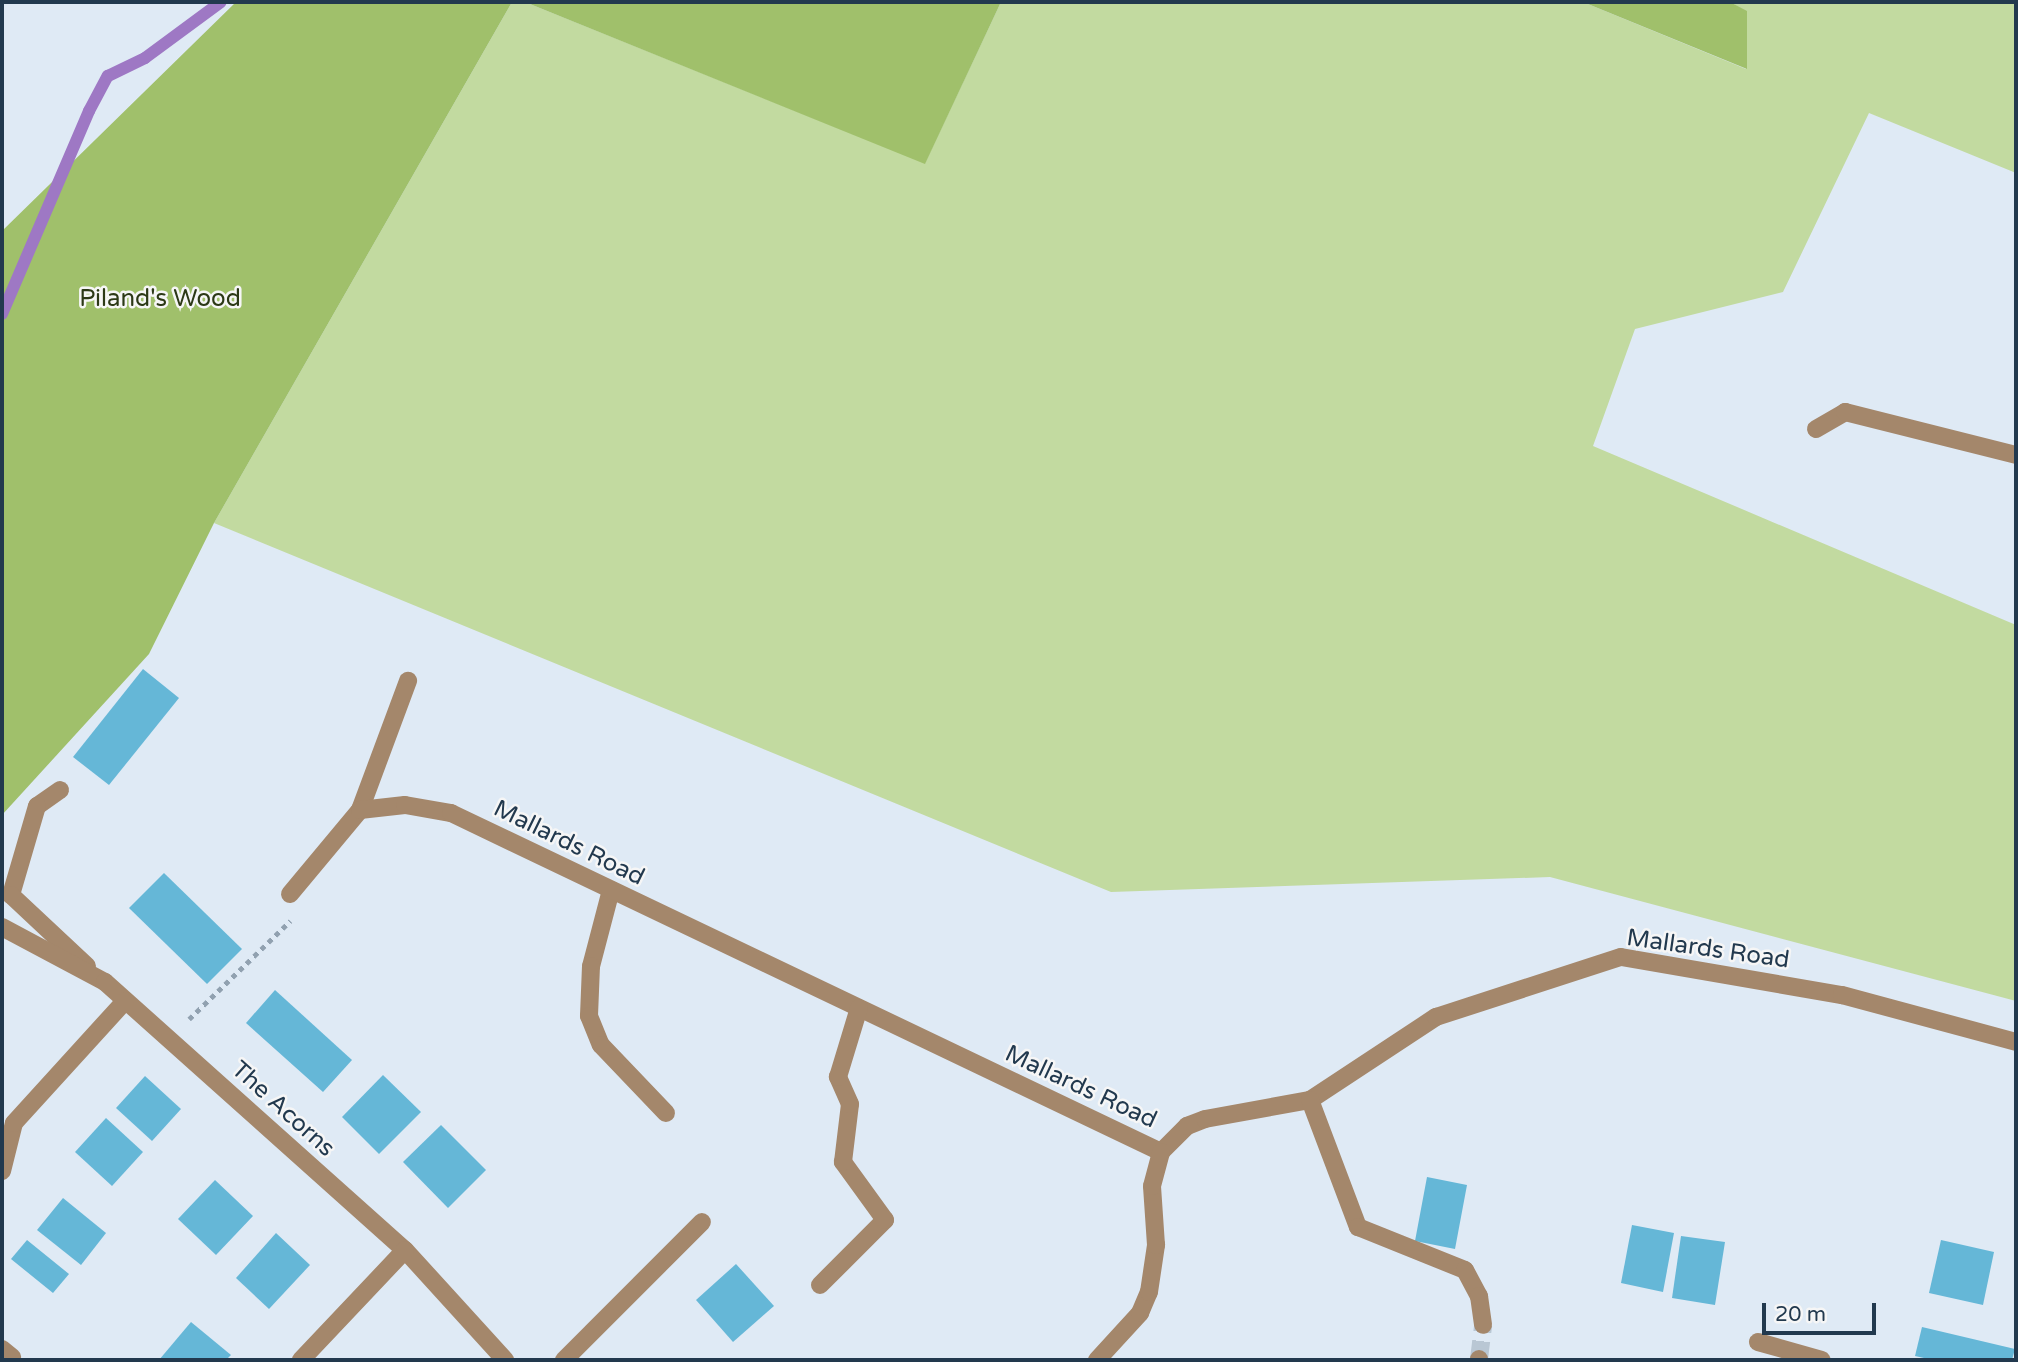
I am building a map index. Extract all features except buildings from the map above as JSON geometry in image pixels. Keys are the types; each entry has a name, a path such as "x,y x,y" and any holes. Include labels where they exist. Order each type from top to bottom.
{"street":[{"path":"1816,429 1845,412 2016,455"},
{"path":"290,894 360,810 408,681"},
{"path":"60,789 37,806 12,895 105,982"},
{"name":"Mallards Road","path":"360,810 405,805 451,813 1161,1152 1187,1126 1205,1119 1310,1100 1436,1017 1621,957 1842,995 2016,1042"},
{"path":"611,890 591,966 589,1016 601,1045 666,1112"},
{"name":"The Acorns","path":"2,927 105,982 405,1250 505,1360"},
{"path":"2,1171 14,1123 125,1001"},
{"path":"820,1285 885,1220 843,1162 850,1104 838,1077 859,1008"},
{"path":"1310,1100 1357,1227 1465,1270 1479,1296 1483,1325"},
{"path":"1109,1356 1140,1313 1152,1280 1156,1245 1152,1186 1161,1152"},
{"path":"564,1360 702,1222"},
{"path":"300,1360 405,1250"},
{"path":"1758,1342 1822,1360"}],"path":[{"path":"168,1039 290,924 290,894"}],"green space":[{"name":"Piland's Wood","path":"236,2 512,2 214,523 149,654 2,815 2,231"},
{"path":"512,2 525,2 925,163 1001,2 1583,2 1746,69 1747,12 1730,2 2016,2 2016,173 1869,113 1783,292 1635,329 1593,446 2016,625 2016,1001 1550,877 1111,892 214,523"},
{"path":"525,2 1001,2 925,164"},
{"path":"1583,2 1730,2 1747,11 1747,69"}],"waterway":[{"path":"2,314 89,111 108,76 145,58 221,2"}],"tunnel":[{"path":"1479,1359 1483,1325"}]}
